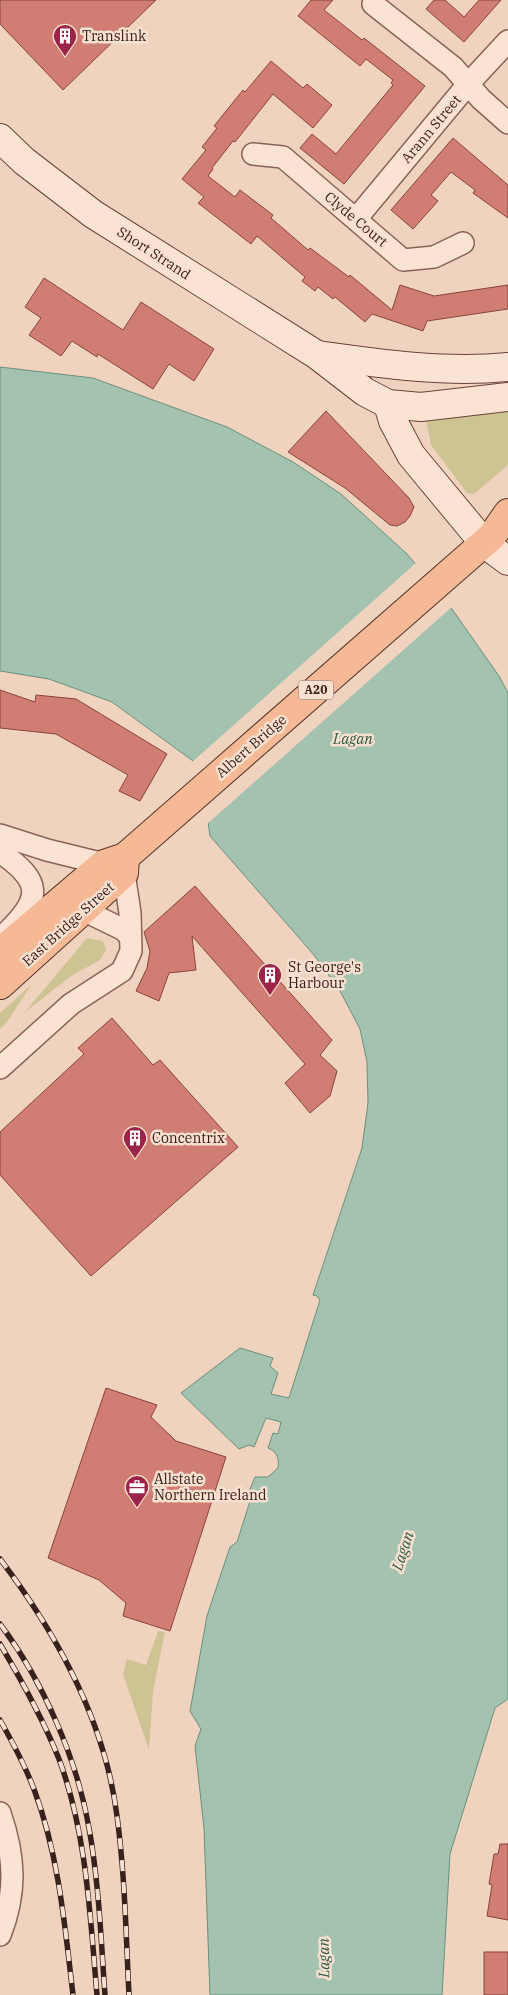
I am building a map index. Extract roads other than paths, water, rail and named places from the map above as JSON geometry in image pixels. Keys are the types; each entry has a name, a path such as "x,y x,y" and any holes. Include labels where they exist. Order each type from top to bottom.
{"main road":[{"name":"Short Strand","path":"0,138 24,161 93,214 317,355 365,392 388,404 421,407 508,397"},
{"name":"Short Strand","path":"317,355 380,364 432,367 508,367"},
{"path":"388,404 393,421 410,455 495,536 508,561"},
{"name":"A20","path":"495,536 508,513"},
{"name":"Albert Bridge","path":"176,813 439,581 495,536"},
{"name":"East Bridge Street","path":"0,952 118,865 176,813"},
{"name":"East Bridge Street","path":"0,985 83,910 118,865"}],"street":[{"path":"373,4 453,66 481,99 508,124"},
{"name":"Arann Street","path":"356,219 468,83 508,41"},
{"name":"Clyde Court","path":"253,154 282,157 403,260 434,257 463,243"},
{"path":"0,835 47,850 118,865 130,912 131,951 122,971 71,1004 0,1068"},
{"path":"0,852 25,872 31,882 32,897 29,908 0,938"},
{"path":"83,910 124,930 130,937"},
{"path":"0,1813 11,1854 13,1884 9,1912 0,1935"}],"water":[{"name":"Lagan","path":"0,367 93,378 227,427 293,462 341,494 406,553 440,592 499,676 508,693 508,1699 495,1708 450,1854 442,1995 210,1995 204,1828 195,1746 201,1729 190,1711 207,1616 230,1547 237,1542 252,1495 248,1494 255,1477 268,1477 278,1468 277,1456 268,1448 273,1433 278,1434 281,1422 266,1418 254,1447 249,1445 239,1449 181,1393 240,1348 273,1358 270,1366 278,1373 271,1394 289,1398 320,1300 317,1296 313,1295 362,1148 368,1103 367,1062 360,1029 339,989 314,955 210,836 200,766 112,702 49,679 0,671"}],"railway":[{"path":"0,1559 41,1617 59,1648 90,1713 102,1746 111,1781 120,1838 129,1995"},
{"path":"0,1624 16,1646 44,1695 67,1748 76,1775 89,1828 95,1870 105,1995"},
{"path":"0,1644 46,1729 59,1759 68,1787 76,1816 86,1876 97,1995"},
{"path":"0,1720 19,1755 31,1783 50,1842 60,1892 73,1995"}],"place":[{"name":"Translink","path":"65,57"},
{"name":"St George's Harbour","path":"270,996"},
{"name":"Concentrix","path":"135,1159"},
{"name":"Allstate Northern Ireland","path":"137,1508"}]}
